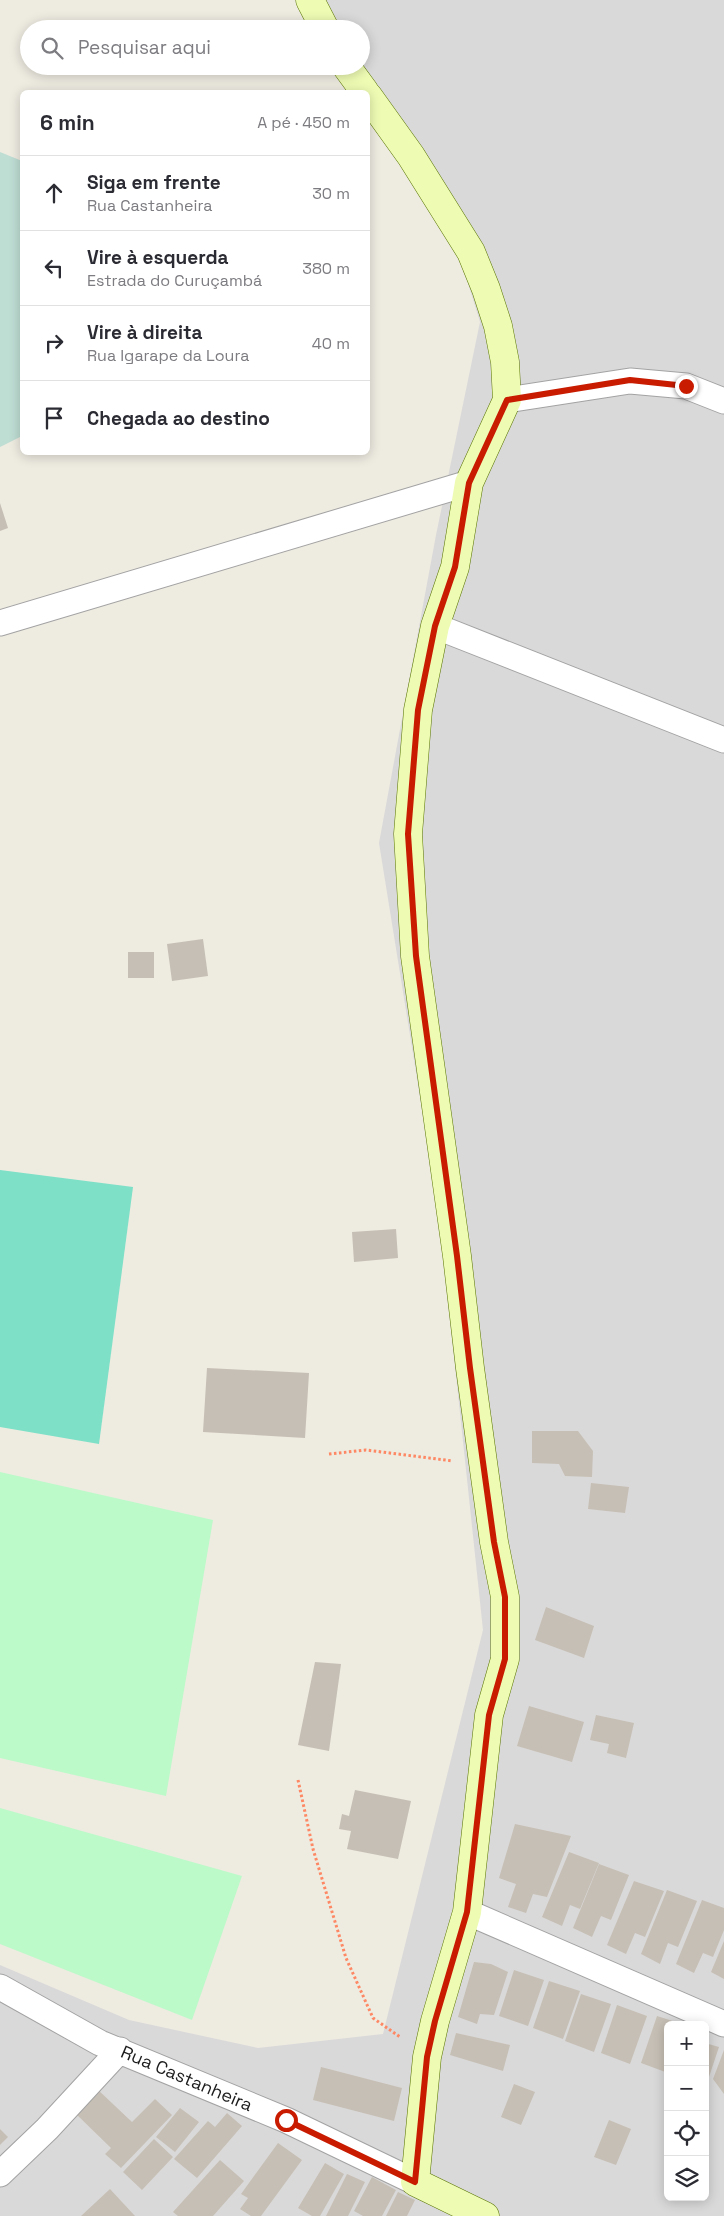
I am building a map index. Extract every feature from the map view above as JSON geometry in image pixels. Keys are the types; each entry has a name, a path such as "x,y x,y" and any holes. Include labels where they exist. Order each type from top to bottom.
{"street":[{"path":"310,0 320,20"},
{"path":"353,75 364,90"},
{"path":"370,99 411,156 471,252 486,288 498,326 505,362 507,400 469,483 455,567 435,626 418,710 408,834 416,956 494,1542 505,1597 505,1659 489,1715 467,1912 435,2021 427,2057 415,2182"},
{"path":"507,400 630,380 686,386 724,401"},
{"path":"0,624 469,483"},
{"path":"435,626 724,740"},
{"path":"467,1912 724,2024"},
{"name":"Rua Castanheira","path":"0,1987 110,2046 286,2120 486,2216"},
{"path":"0,2157 70,2089 110,2046"},
{"path":"0,2174 47,2129 110,2046"}],"path":[{"path":"329,1454 366,1450 484,1465"},
{"path":"298,1780 313,1849 346,1958 373,2018 427,2057"}],"shaded area":[{"path":"308,0 724,0 724,2216 0,2216 0,1965 129,2020 258,2048 383,2034 483,1630 439,1215 379,843 436,535 480,322 437,183 367,75 370,75 370,20 322,20"},
{"path":"0,152 20,160 20,437 0,447"}],"green space":[{"path":"0,1170 133,1187 99,1444 0,1427"},
{"path":"0,1472 213,1520 166,1796 0,1758"},
{"path":"0,1808 242,1876 192,2020 0,1944"}],"building":[{"path":"0,503 8,528 0,531"},
{"path":"203,939 208,976 172,981 167,944"},
{"path":"128,952 154,952 154,978 128,978"},
{"path":"396,1229 398,1258 354,1262 352,1232"},
{"path":"207,1368 309,1373 305,1438 203,1432"},
{"path":"532,1431 578,1431 593,1451 592,1477 565,1476 559,1464 532,1463"},
{"path":"591,1483 629,1487 625,1513 588,1509"},
{"path":"546,1607 594,1626 584,1658 535,1640"},
{"path":"315,1662 341,1664 329,1751 298,1745"},
{"path":"529,1706 584,1722 572,1762 517,1746"},
{"path":"596,1715 634,1723 626,1758 607,1753 609,1744 590,1740"},
{"path":"355,1790 411,1801 398,1859 347,1849 351,1831 339,1829 342,1814 349,1816"},
{"path":"515,1824 571,1836 547,1897 533,1894 526,1913 508,1907 516,1884 499,1878"},
{"path":"569,1852 599,1863 580,1909 570,1905 562,1926 542,1917"},
{"path":"599,1864 629,1875 611,1920 601,1916 592,1937 573,1928"},
{"path":"634,1881 664,1891 645,1937 635,1933 626,1954 607,1945"},
{"path":"667,1890 697,1901 678,1947 668,1943 660,1964 641,1954"},
{"path":"702,1900 724,1908 724,1930 713,1957 703,1953 694,1973 676,1964"},
{"path":"724,1941 724,1979 711,1972"},
{"path":"474,1962 491,1964 508,1972 494,2015 480,2014 477,2024 458,2017"},
{"path":"514,1970 544,1980 528,2026 499,2016"},
{"path":"549,1981 580,1991 563,2039 533,2028"},
{"path":"581,1994 611,2004 594,2052 565,2041"},
{"path":"617,2005 647,2016 630,2064 601,2053"},
{"path":"657,2016 673,2021 664,2021 664,2072 641,2063"},
{"path":"456,2033 510,2045 503,2071 450,2055"},
{"path":"709,2044 719,2047 709,2077"},
{"path":"724,2050 724,2094 713,2079"},
{"path":"321,2067 402,2088 394,2121 313,2100"},
{"path":"514,2084 535,2092 521,2125 501,2117"},
{"path":"96,2088 132,2122 155,2099 172,2115 121,2168 105,2154 111,2148 73,2111"},
{"path":"180,2108 199,2122 175,2152 156,2137"},
{"path":"227,2113 242,2126 197,2178 174,2159 208,2121 215,2127"},
{"path":"609,2120 631,2129 616,2165 594,2157"},
{"path":"0,2129 8,2137 0,2145"},
{"path":"154,2139 173,2157 142,2190 123,2172"},
{"path":"278,2143 302,2160 261,2216 251,2216 240,2209 248,2198 241,2194"},
{"path":"220,2160 244,2181 213,2216 178,2216 173,2212"},
{"path":"325,2163 344,2174 320,2216 312,2216 298,2208"},
{"path":"347,2174 365,2182 348,2216 326,2216"},
{"path":"372,2177 396,2190 382,2216 363,2216 354,2211"},
{"path":"110,2189 135,2216 81,2216"},
{"path":"398,2192 415,2200 407,2216 386,2216"}],"route":[{"path":"286,2120 415,2182 427,2057 435,2021 467,1912 489,1715 505,1659 505,1597 494,1542 416,956 408,834 418,710 435,626 455,567 469,483 507,400 630,380 686,386"}]}
